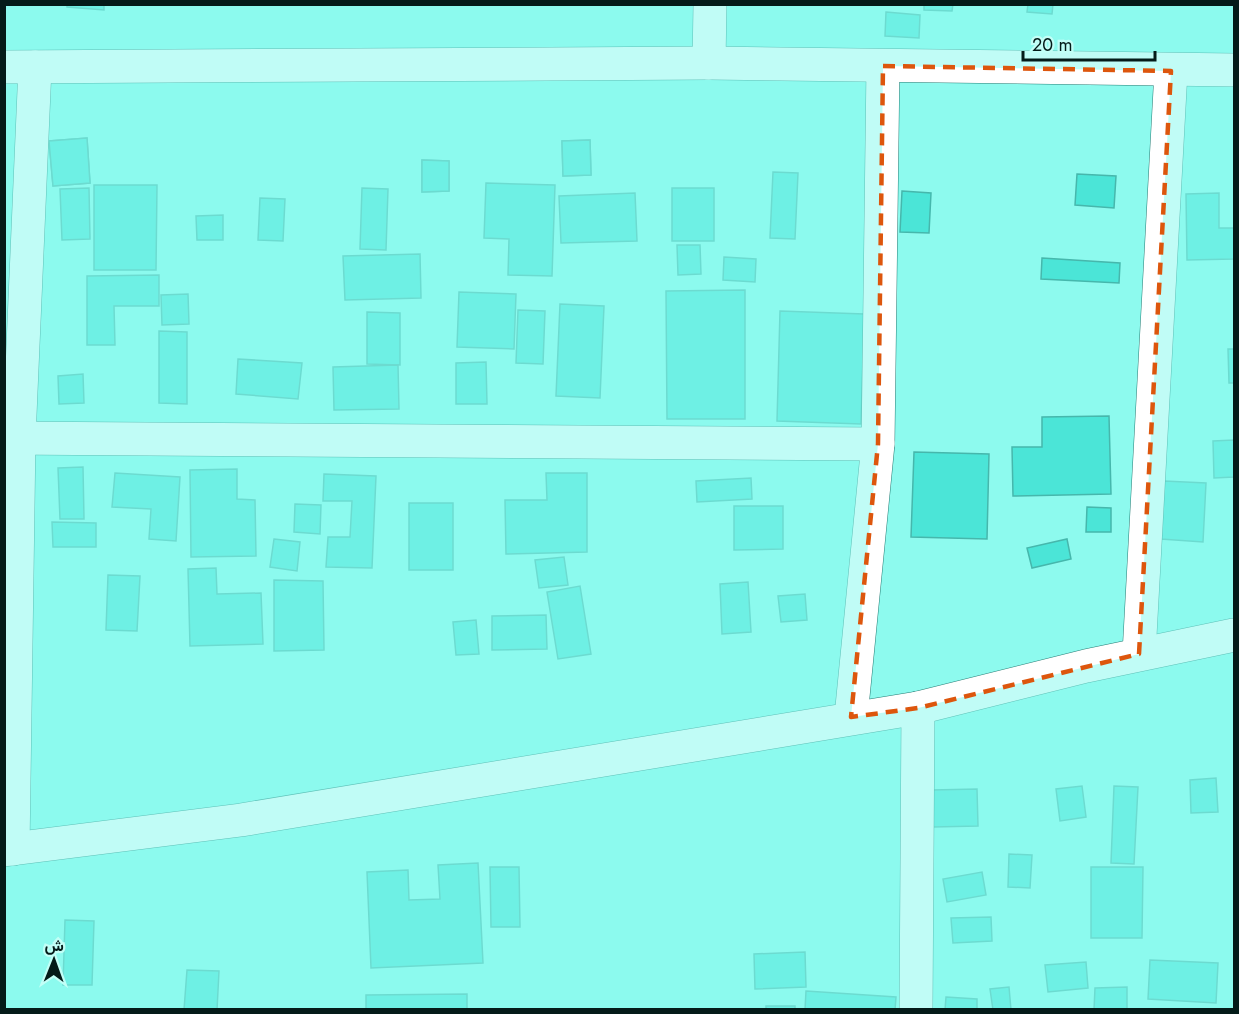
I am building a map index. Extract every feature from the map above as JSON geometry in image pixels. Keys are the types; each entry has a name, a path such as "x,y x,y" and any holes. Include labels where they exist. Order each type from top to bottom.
{"street":[{"path":"710,4 710,63"},
{"path":"1234,70 1171,71 710,63 20,67 12,438 9,849 241,820 851,717 918,708 1139,654 1234,635"},
{"path":"851,717 878,444 883,66"},
{"path":"1139,654 1171,71"},
{"path":"12,438 878,444"},
{"path":"916,1010 918,708"}],"highlighted area":[{"path":"883,66 1171,71 1139,654 918,708 851,717 878,444"}],"building":[{"path":"67,4 104,4 104,10 67,7"},
{"path":"924,4 953,4 952,11 924,10"},
{"path":"1028,4 1053,4 1052,14 1027,12"},
{"path":"886,12 920,15 919,38 885,36"},
{"path":"87,138 90,183 53,186 49,141"},
{"path":"87,138 90,183 53,186 49,141"},
{"path":"590,140 591,175 563,176 562,141"},
{"path":"590,140 591,175 563,176 562,141"},
{"path":"422,160 449,161 449,191 422,192"},
{"path":"422,160 449,161 449,191 422,192"},
{"path":"773,172 798,173 795,239 770,238"},
{"path":"1077,174 1116,176 1114,208 1075,205"},
{"path":"486,183 555,185 552,276 508,275 509,239 484,238"},
{"path":"94,185 157,185 156,270 94,270"},
{"path":"89,188 90,239 62,240 60,189"},
{"path":"362,188 388,189 386,250 360,249"},
{"path":"672,188 714,188 714,241 672,241"},
{"path":"902,191 931,193 929,233 900,232"},
{"path":"635,193 637,241 561,243 559,196"},
{"path":"1219,193 1219,228 1234,228 1234,259 1187,260 1186,194"},
{"path":"260,198 285,199 283,241 258,240"},
{"path":"223,215 223,240 197,240 196,216"},
{"path":"677,245 700,245 701,274 678,275"},
{"path":"420,254 421,298 345,300 343,256"},
{"path":"724,257 756,259 755,282 723,280"},
{"path":"1042,258 1120,263 1119,283 1041,279"},
{"path":"159,275 159,306 114,306 115,345 87,345 87,276"},
{"path":"745,290 745,419 667,419 666,291"},
{"path":"459,292 516,294 514,349 457,347"},
{"path":"188,294 189,324 162,325 161,295"},
{"path":"560,304 604,306 600,398 556,396"},
{"path":"518,310 545,311 543,364 516,363"},
{"path":"780,311 864,314 861,424 777,421"},
{"path":"367,312 400,313 400,365 367,364"},
{"path":"159,331 187,332 187,404 159,403"},
{"path":"1228,349 1234,349 1234,383 1229,383"},
{"path":"238,359 302,363 298,399 236,394"},
{"path":"486,362 487,404 456,404 456,363"},
{"path":"398,365 399,409 334,410 333,367"},
{"path":"83,374 84,403 59,404 58,376"},
{"path":"1109,416 1111,494 1013,496 1012,447 1042,447 1042,417"},
{"path":"1234,440 1234,477 1214,478 1213,441"},
{"path":"914,452 989,454 987,539 911,537"},
{"path":"83,467 84,519 60,519 58,468"},
{"path":"237,469 237,499 255,500 256,556 191,557 190,470"},
{"path":"115,473 180,477 176,541 149,539 151,509 112,507"},
{"path":"546,473 587,473 587,552 506,554 505,500 547,500"},
{"path":"324,474 376,476 372,568 326,567 328,537 350,537 352,501 323,501"},
{"path":"751,478 752,499 697,502 696,481"},
{"path":"1164,481 1206,483 1203,542 1161,539"},
{"path":"409,503 453,503 453,570 409,570"},
{"path":"295,504 321,505 320,534 294,532"},
{"path":"734,506 783,506 783,549 734,550"},
{"path":"1087,507 1111,508 1111,532 1086,532"},
{"path":"52,522 96,523 96,547 53,547"},
{"path":"274,539 300,542 297,571 270,567"},
{"path":"1067,539 1071,559 1032,568 1027,548"},
{"path":"564,557 568,585 539,588 535,560"},
{"path":"216,568 217,594 261,593 263,644 190,646 188,569"},
{"path":"108,575 140,576 137,631 106,630"},
{"path":"274,580 323,581 324,650 274,651"},
{"path":"748,582 751,632 722,634 720,584"},
{"path":"580,586 591,654 558,659 547,592"},
{"path":"805,594 807,620 781,622 778,596"},
{"path":"546,615 547,649 492,650 492,616"},
{"path":"476,620 479,654 456,655 453,622"},
{"path":"1216,778 1218,812 1191,813 1190,780"},
{"path":"1082,786 1086,817 1060,821 1056,789"},
{"path":"1114,786 1138,787 1134,864 1111,863"},
{"path":"977,789 978,826 933,827 932,790"},
{"path":"1009,854 1032,855 1030,888 1008,887"},
{"path":"478,863 483,963 371,968 367,872 408,870 409,900 440,899 438,865"},
{"path":"490,867 519,867 520,927 491,927"},
{"path":"1091,867 1143,867 1142,938 1091,938"},
{"path":"982,872 986,895 947,902 943,879"},
{"path":"991,917 992,941 953,943 951,918"},
{"path":"65,920 94,921 92,985 63,985"},
{"path":"805,952 806,987 755,989 754,954"},
{"path":"1150,960 1218,963 1216,1003 1148,999"},
{"path":"1086,962 1088,988 1048,992 1045,965"},
{"path":"187,970 219,971 217,1010 184,1010"},
{"path":"1009,987 1011,1010 993,1010 990,989"},
{"path":"1127,987 1127,1010 1094,1010 1095,988"},
{"path":"806,991 896,997 895,1010 805,1010"},
{"path":"467,994 467,1010 366,1010 366,995"},
{"path":"946,997 977,999 977,1010 945,1010"},
{"path":"766,1006 795,1006 795,1010 766,1010"}]}
